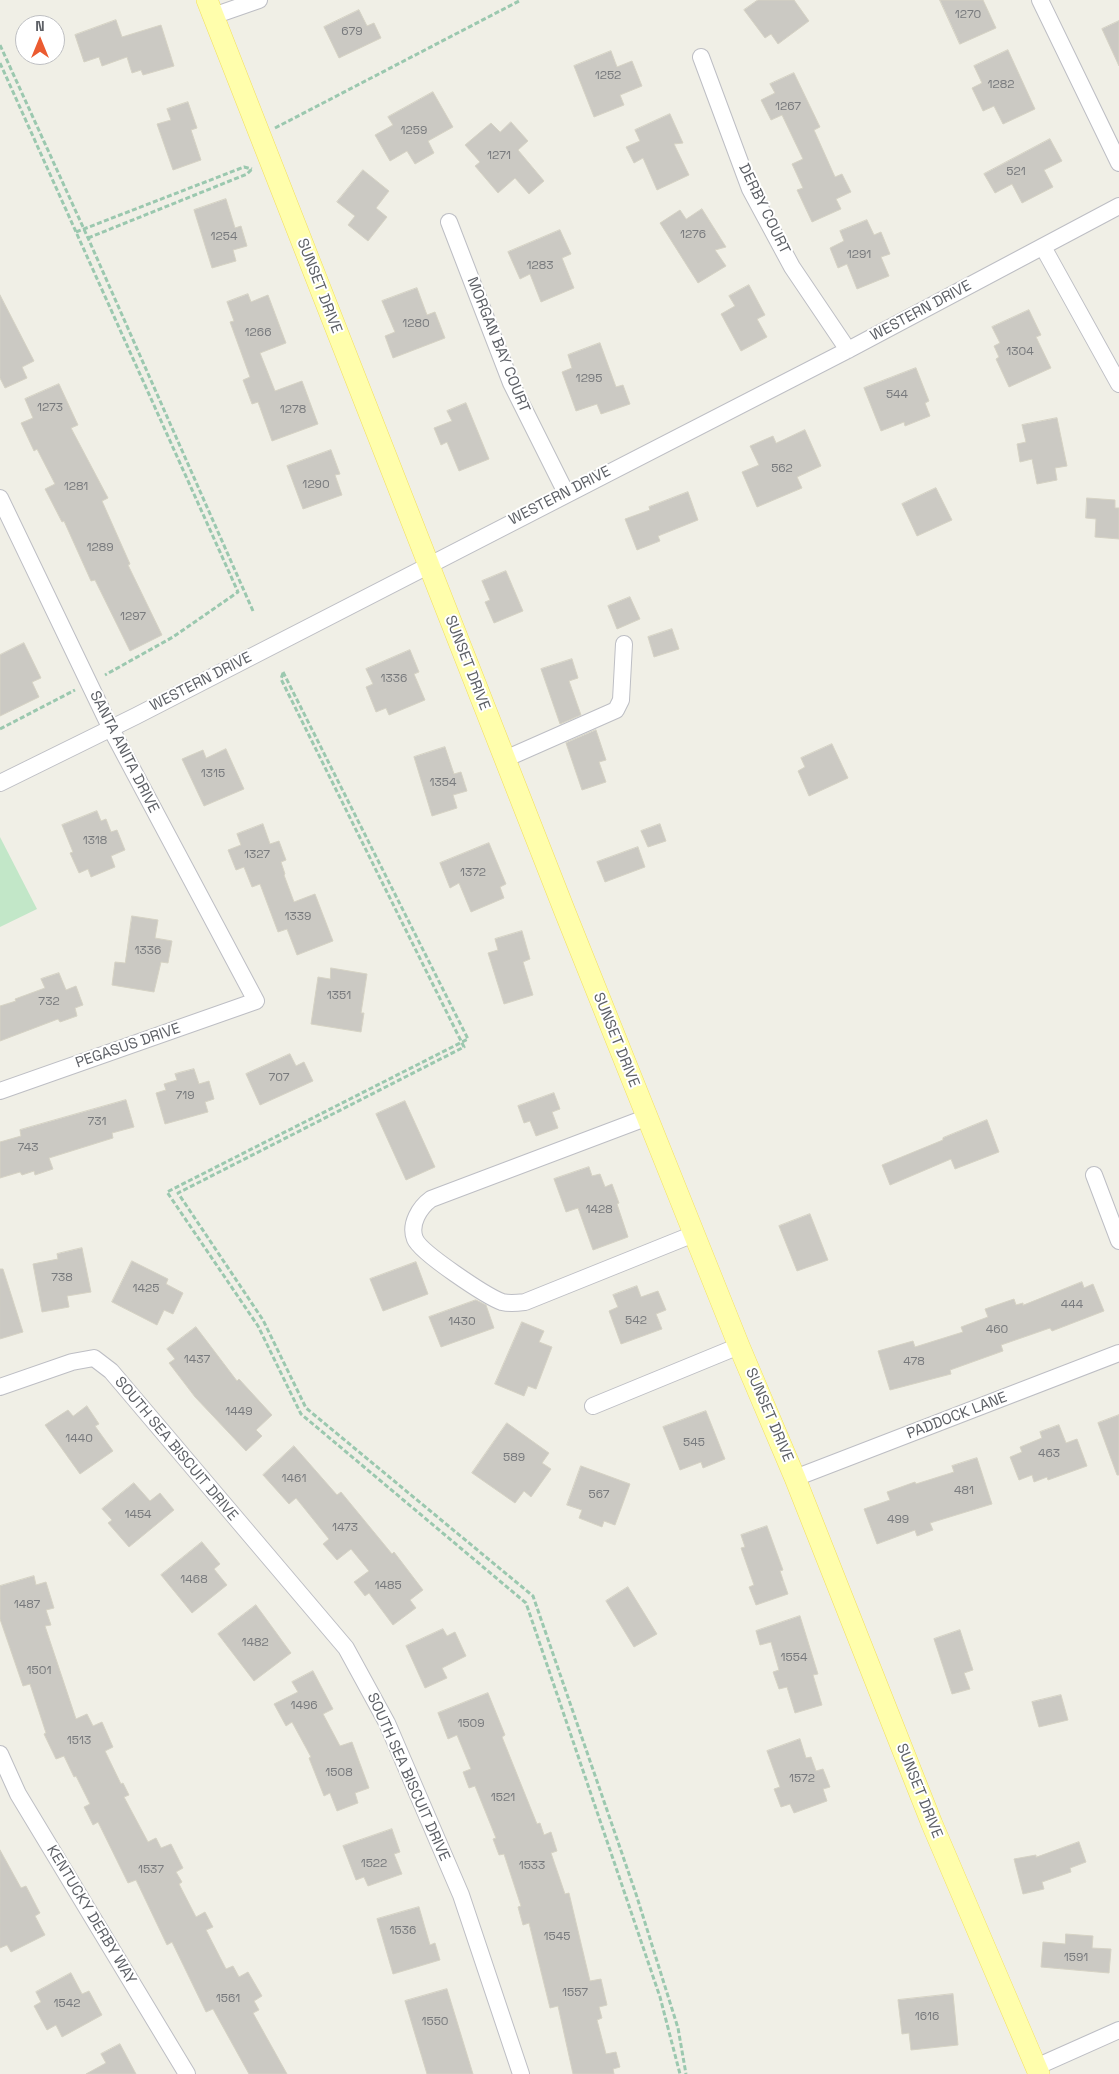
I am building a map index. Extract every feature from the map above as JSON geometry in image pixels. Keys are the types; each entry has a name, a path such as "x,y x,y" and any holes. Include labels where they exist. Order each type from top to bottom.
{"main road":[{"name":"SUNSET DRIVE","path":"210,8 694,1234 796,1478 932,1824 1037,2070"}],"street":[{"path":"210,8 259,0"},
{"path":"1040,0 1119,163"},
{"name":"DERBY COURT","path":"701,57 750,189 792,267 848,350"},
{"name":"WESTERN DRIVE","path":"0,782 111,728 848,350 1119,206"},
{"name":"MORGAN BAY COURT","path":"449,222 510,383 566,493"},
{"path":"1043,247 1119,384"},
{"name":"SANTA ANITA DRIVE","path":"0,498 111,728 256,1001"},
{"path":"505,759 616,710 621,700 624,644"},
{"name":"PEGASUS DRIVE","path":"0,1091 256,1001"},
{"path":"648,1117 431,1199 425,1203 415,1220 415,1238 431,1257 496,1299 516,1304 694,1234"},
{"path":"1094,1176 1119,1241"},
{"path":"594,1406 740,1346"},
{"name":"PADDOCK LANE","path":"796,1478 1119,1354"},
{"name":"SOUTH SEA BISCUIT DRIVE","path":"0,1387 72,1362 94,1358 111,1371 346,1648 387,1723 461,1895 521,2074"},
{"name":"KENTUCKY DERBY WAY","path":"0,1754 18,1794 187,2074"},
{"path":"1037,2070 1119,2030"}],"path":[{"path":"275,128 521,0"},
{"path":"0,45 88,238 253,611"},
{"path":"0,63 238,592 173,637 105,675"},
{"path":"76,232 244,167 252,169 246,174 88,238"},
{"path":"680,2074 675,2048 660,1997 526,1603 301,1414 258,1326 168,1192 462,1042 468,1039 283,672 281,679 462,1042 464,1047 178,1193 263,1320 306,1408 534,1596 636,1894 678,2028 686,2074"},
{"path":"0,729 80,688"}],"green space":[{"path":"0,837 37,909 0,927"}],"building":[{"path":"758,0 794,0 809,21 778,44 771,34 765,38 744,10"},
{"path":"940,0 983,0 996,28 960,44"},
{"path":"359,10 367,26 374,23 381,38 339,58 324,27"},
{"path":"116,20 122,37 161,25 174,66 143,75 141,70 132,73 127,57 102,66 99,57 84,62 75,35"},
{"path":"1119,21 1119,66 1102,29"},
{"path":"1008,50 1035,109 1003,124 994,106 983,111 972,88 982,83 974,66"},
{"path":"611,51 617,67 632,61 642,86 620,95 624,105 594,117 574,66"},
{"path":"794,73 820,127 814,130 835,177 842,174 851,192 836,199 841,209 812,222 797,190 803,188 792,164 803,159 782,115 771,120 761,100 775,93 770,84"},
{"path":"433,92 453,127 428,141 434,153 415,164 407,151 390,161 375,135 393,125 388,117"},
{"path":"188,102 197,128 191,130 201,160 173,170 157,124 171,120 167,109"},
{"path":"670,114 683,143 674,144 689,175 657,190 643,158 634,163 626,147 640,141 635,130"},
{"path":"511,122 528,141 518,150 544,181 529,194 515,178 498,193 475,166 480,162 465,145 491,123 500,132"},
{"path":"1050,139 1062,161 1044,170 1053,187 1022,203 1012,184 995,193 984,174"},
{"path":"363,170 389,191 376,208 387,217 368,241 348,225 355,216 337,202"},
{"path":"226,199 235,228 241,226 247,246 233,250 236,261 212,268 194,210"},
{"path":"702,209 726,247 715,250 726,266 698,283 660,223 680,210 686,219"},
{"path":"867,220 874,235 881,232 890,254 881,257 889,276 857,289 847,264 838,268 830,248 844,241 840,231"},
{"path":"560,230 571,254 562,258 574,288 541,302 530,274 520,279 508,252"},
{"path":"749,285 765,315 757,319 767,337 741,351 721,314 735,306 729,296"},
{"path":"417,288 427,315 435,312 445,338 393,358 385,336 395,332 382,301"},
{"path":"248,294 251,302 268,295 286,343 260,353 275,391 302,381 318,424 272,441 258,402 252,404 243,380 250,377 230,322 234,321 227,302"},
{"path":"0,295 34,361 22,367 27,378 5,388 0,378"},
{"path":"1029,310 1041,335 1036,337 1051,368 1009,387 996,359 999,357 994,346 1000,343 992,327"},
{"path":"600,343 616,387 623,385 630,404 601,414 597,404 576,411 562,372 572,368 568,355"},
{"path":"916,368 929,401 925,403 930,416 905,426 904,422 881,431 864,388"},
{"path":"59,384 78,425 71,428 108,498 102,501 130,564 128,565 162,635 130,651 95,580 91,581 64,521 62,522 45,489 55,484 37,449 34,451 21,423 33,418 25,399"},
{"path":"466,403 489,459 459,471 447,442 441,445 434,428 452,421 447,411"},
{"path":"1057,418 1067,466 1055,468 1057,480 1037,484 1032,459 1020,462 1017,444 1026,442 1022,425"},
{"path":"805,430 821,466 797,477 802,488 757,507 742,472 759,465 750,446 773,436 776,443"},
{"path":"331,450 340,474 335,475 342,495 303,509 287,466"},
{"path":"936,488 952,520 917,536 902,504"},
{"path":"688,492 698,520 658,536 660,541 637,550 625,519 650,510 649,507"},
{"path":"1087,498 1115,500 1115,508 1119,508 1119,539 1095,537 1096,519 1086,518"},
{"path":"506,571 523,611 494,623 485,602 490,600 482,581"},
{"path":"630,597 640,619 617,629 608,606"},
{"path":"672,629 679,649 654,657 648,637"},
{"path":"24,643 41,678 32,682 39,697 0,716 0,655"},
{"path":"410,650 419,672 414,674 425,700 389,715 386,708 376,712 366,687 373,684 366,669"},
{"path":"572,659 578,678 569,681 581,715 560,724 541,669"},
{"path":"596,730 606,760 599,762 606,782 582,790 566,743"},
{"path":"832,744 848,778 809,796 798,771 805,767 801,758"},
{"path":"445,747 454,774 461,772 467,791 453,795 457,808 432,816 414,757"},
{"path":"226,749 244,789 204,806 182,759 203,750 206,758"},
{"path":"97,811 101,821 106,819 111,832 117,830 125,850 111,856 115,867 91,877 88,869 79,873 70,853 73,852 62,825"},
{"path":"263,824 270,844 279,841 286,860 281,862 284,875 294,902 315,894 333,941 297,955 287,929 278,932 260,884 252,887 244,867 236,870 228,850 241,845 237,834"},
{"path":"660,824 666,841 648,847 641,831"},
{"path":"489,843 506,884 500,887 504,898 471,912 459,883 450,888 440,863"},
{"path":"638,847 645,867 605,882 597,862"},
{"path":"132,916 158,920 155,938 172,941 168,963 161,962 154,992 112,985 115,962 125,963"},
{"path":"522,931 530,959 523,962 533,995 504,1004 488,953 498,950 495,939"},
{"path":"331,968 367,974 361,1013 364,1013 361,1032 311,1024 318,977 330,979"},
{"path":"59,973 66,990 76,986 83,1005 75,1008 77,1016 60,1022 58,1019 0,1041 0,1006 45,988 41,979"},
{"path":"290,1054 296,1066 304,1062 313,1081 260,1105 246,1074"},
{"path":"194,1069 199,1084 209,1081 214,1099 205,1102 208,1112 165,1124 156,1093 166,1090 164,1084 177,1080 175,1074"},
{"path":"554,1093 560,1109 552,1112 558,1128 536,1136 530,1121 524,1123 518,1106"},
{"path":"126,1100 134,1127 112,1133 113,1138 49,1158 53,1169 35,1175 34,1171 22,1175 20,1172 0,1178 0,1142 21,1136 20,1130"},
{"path":"405,1101 435,1167 406,1180 376,1114"},
{"path":"987,1120 999,1152 955,1169 951,1159 890,1185 882,1165"},
{"path":"589,1167 592,1176 600,1174 605,1187 612,1184 628,1237 593,1250 578,1208 566,1212 554,1179"},
{"path":"810,1214 828,1260 797,1271 779,1226"},
{"path":"82,1248 91,1292 67,1296 69,1307 42,1312 33,1264 58,1259 57,1254"},
{"path":"132,1261 168,1279 166,1284 183,1293 173,1314 164,1310 157,1325 112,1302"},
{"path":"416,1262 428,1294 383,1311 370,1279"},
{"path":"0,1269 3,1269 23,1332 0,1339"},
{"path":"1082,1282 1084,1288 1093,1284 1104,1311 1052,1331 1050,1328 1001,1345 1003,1351 950,1370 951,1374 890,1390 878,1351 913,1341 915,1347 963,1332 961,1327 988,1317 985,1309 1014,1299 1016,1305 1023,1303 1023,1305"},
{"path":"637,1286 641,1297 658,1291 666,1310 656,1314 662,1329 621,1344 609,1311 618,1307 613,1295"},
{"path":"476,1300 486,1305 494,1328 441,1347 429,1317"},
{"path":"522,1322 544,1331 539,1342 552,1347 536,1389 528,1386 524,1396 495,1384"},
{"path":"196,1327 237,1381 239,1379 272,1415 256,1430 262,1436 246,1451 195,1397 169,1363 175,1359 167,1349"},
{"path":"87,1406 99,1424 95,1426 113,1451 80,1474 45,1425 68,1410 73,1416"},
{"path":"706,1411 725,1459 703,1468 701,1462 680,1470 663,1427"},
{"path":"1119,1415 1119,1475 1117,1475 1098,1423"},
{"path":"507,1423 549,1453 542,1463 551,1469 531,1497 524,1491 515,1503 472,1473"},
{"path":"1059,1425 1066,1443 1077,1439 1087,1466 1048,1480 1047,1477 1034,1482 1032,1475 1019,1480 1010,1457 1022,1452 1020,1447 1042,1438 1040,1432"},
{"path":"294,1446 337,1495 341,1492 392,1554 394,1552 423,1590 410,1600 416,1608 393,1625 369,1593 365,1596 354,1582 369,1571 351,1549 337,1560 323,1544 329,1539 296,1498 289,1504 263,1475"},
{"path":"977,1458 992,1504 930,1523 933,1530 917,1536 915,1530 877,1544 864,1509 890,1500 887,1492 915,1482 916,1484 954,1472 952,1466"},
{"path":"581,1466 630,1484 615,1525 604,1521 602,1527 579,1518 582,1510 567,1505"},
{"path":"134,1483 150,1501 160,1493 174,1510 129,1547 108,1523 112,1520 102,1509"},
{"path":"767,1526 783,1570 780,1571 788,1594 756,1605 749,1587 754,1585 741,1548 745,1547 741,1535"},
{"path":"202,1542 220,1564 214,1569 227,1585 192,1613 161,1575"},
{"path":"34,1576 36,1585 46,1582 54,1608 46,1610 51,1625 45,1626 76,1719 87,1714 93,1726 102,1722 113,1747 105,1751 121,1784 123,1783 129,1795 124,1797 148,1842 156,1838 161,1848 171,1844 183,1868 176,1872 182,1882 179,1884 196,1917 205,1912 213,1927 206,1930 226,1969 233,1966 239,1977 248,1972 262,1996 254,2001 259,2010 253,2013 287,2074 249,2074 213,2009 206,2012 172,1942 167,1945 136,1880 128,1883 98,1822 93,1825 84,1807 90,1804 64,1756 56,1759 44,1734 46,1733 30,1684 23,1686 0,1619 0,1586"},
{"path":"628,1587 657,1634 634,1647 606,1601"},
{"path":"256,1605 291,1653 254,1681 218,1634"},
{"path":"800,1616 818,1674 813,1675 822,1705 795,1713 787,1687 779,1689 773,1672 779,1670 771,1642 760,1645 756,1631"},
{"path":"443,1629 447,1636 455,1632 466,1656 442,1668 447,1678 425,1688 406,1646"},
{"path":"960,1630 973,1670 964,1673 970,1689 952,1694 934,1639"},
{"path":"313,1671 333,1709 323,1714 340,1746 352,1742 369,1788 355,1793 358,1803 337,1811 330,1793 324,1796 309,1758 311,1757 292,1722 286,1726 274,1704 298,1692 292,1682"},
{"path":"488,1693 505,1735 502,1737 537,1824 540,1823 544,1835 551,1832 557,1851 551,1853 565,1894 569,1893 590,1981 601,1979 607,2005 599,2007 602,2018 597,2020 606,2054 616,2052 620,2067 613,2069 614,2074 573,2074 558,2006 550,2008 529,1923 523,1925 518,1907 521,1906 504,1854 499,1855 493,1839 496,1838 475,1786 469,1788 463,1772 471,1769 457,1735 448,1739 438,1713"},
{"path":"1061,1695 1068,1720 1039,1727 1032,1702"},
{"path":"800,1739 806,1758 811,1757 816,1771 823,1769 830,1787 823,1789 827,1801 794,1813 790,1804 781,1807 774,1789 780,1787 767,1751"},
{"path":"392,1829 400,1852 394,1854 402,1874 368,1886 364,1877 356,1880 343,1846"},
{"path":"1079,1842 1086,1862 1070,1868 1071,1872 1042,1882 1044,1889 1023,1894 1014,1859 1036,1855 1036,1857"},
{"path":"0,1850 21,1888 26,1886 40,1913 35,1916 45,1935 11,1952 7,1945 0,1948"},
{"path":"419,1907 430,1945 435,1943 440,1960 393,1974 377,1919"},
{"path":"1066,1934 1093,1936 1092,1948 1111,1949 1109,1973 1041,1967 1043,1942 1065,1944"},
{"path":"71,1973 82,1994 89,1991 102,2015 62,2037 56,2025 47,2030 34,2006 41,2002 36,1992"},
{"path":"447,1989 473,2074 427,2074 405,2001"},
{"path":"953,1994 958,2045 911,2050 909,2033 902,2034 898,2000"},
{"path":"120,2044 136,2074 86,2074 106,2063 101,2054"}]}
